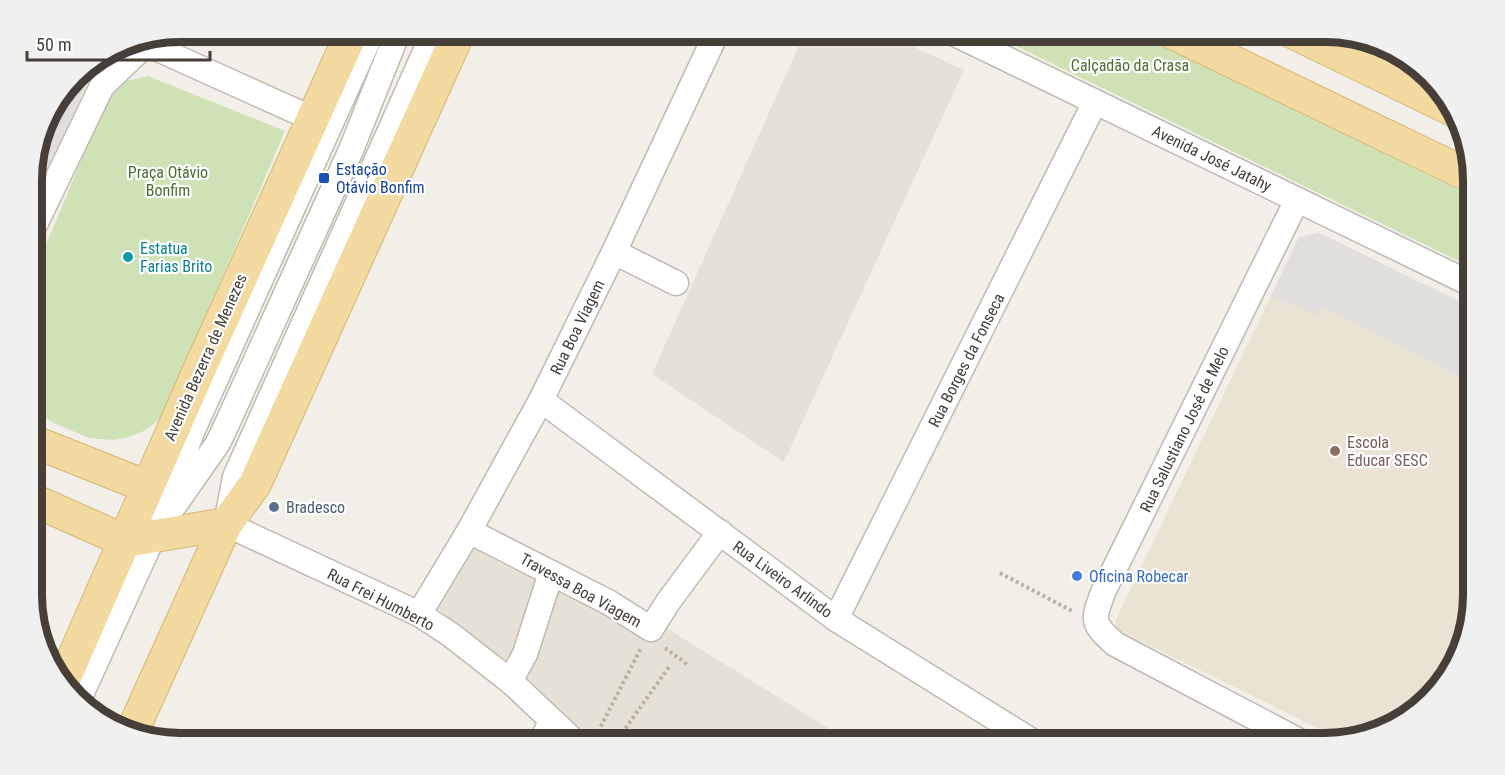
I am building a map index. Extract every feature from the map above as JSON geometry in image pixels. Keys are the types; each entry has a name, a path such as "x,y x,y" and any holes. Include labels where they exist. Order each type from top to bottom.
{"main road":[{"name":"Avenida Bezerra de Menezes","path":"67,675 139,539 148,487 348,42"},
{"path":"135,726 226,524 255,484 454,42"},
{"path":"1192,42 1463,172"},
{"path":"1313,42 1439,103"},
{"path":"42,445 148,487"},
{"path":"42,503 139,539 226,524"}],"street":[{"name":"Avenida Bezerra de Menezes","path":"82,692 139,539 192,432 368,42"},
{"name":"Avenida Bezerra de Menezes","path":"139,539 218,443 351,150 394,42"},
{"path":"226,524 236,477 430,42"},
{"name":"Rua Boa Viagem","path":"420,614 469,531 541,400 614,252 712,42"},
{"name":"Avenida José Jatahy","path":"972,42 1463,280"},
{"path":"150,46 313,119"},
{"path":"42,210 102,86 135,49"},
{"name":"Rua Borges da Fonseca","path":"836,619 1095,102"},
{"name":"Rua Salustiano José de Melo","path":"1096,623 1095,614 1104,590 1297,200"},
{"path":"614,252 676,283"},
{"name":"Rua Liveiro Arlindo","path":"541,400 836,619 1019,733"},
{"name":"Rua Frei Humberto","path":"226,524 420,614 510,681 551,721 572,733"},
{"name":"Travessa Boa Viagem","path":"469,531 608,602 649,632 668,602 720,532"},
{"path":"510,681 525,654 551,573"},
{"path":"1096,623 1115,644 1284,733"},
{"path":"546,733 551,721"}],"path":[{"path":"1000,573 1096,623"},
{"path":"589,733 649,632 688,665"},
{"path":"622,733 669,668"}],"shaded area":[{"path":"801,42 903,42 964,70 784,462 652,374"},
{"path":"91,74 42,184 43,162 56,119 76,89"},
{"name":"Escola Educar SESC","path":"1319,233 1463,303 1463,595 1462,613 1456,639 1440,672 1416,699 1402,710 1369,726 1334,733 1328,733 1116,629 1115,621 1299,237"},
{"path":"1319,233 1463,303 1463,379 1323,307 1318,316 1271,296 1299,237"},
{"path":"476,528 600,587 836,733 582,733 432,603"}],"green space":[{"name":"Calçadão da Crasa","path":"1008,42 1156,42 1463,192 1463,263"},
{"name":"Praça Otávio Bonfim","path":"148,76 285,131 160,419 144,431 126,438 111,440 89,438 42,416 42,252 105,102 122,82"}],"place":[{"name":"Estação Otávio Bonfim","path":"324,178"},
{"name":"Estatua Farias Brito","path":"128,257"},
{"name":"Escola Educar SESC","path":"1335,451"},
{"name":"Bradesco","path":"274,507"},
{"name":"Oficina Robecar","path":"1077,576"}]}
